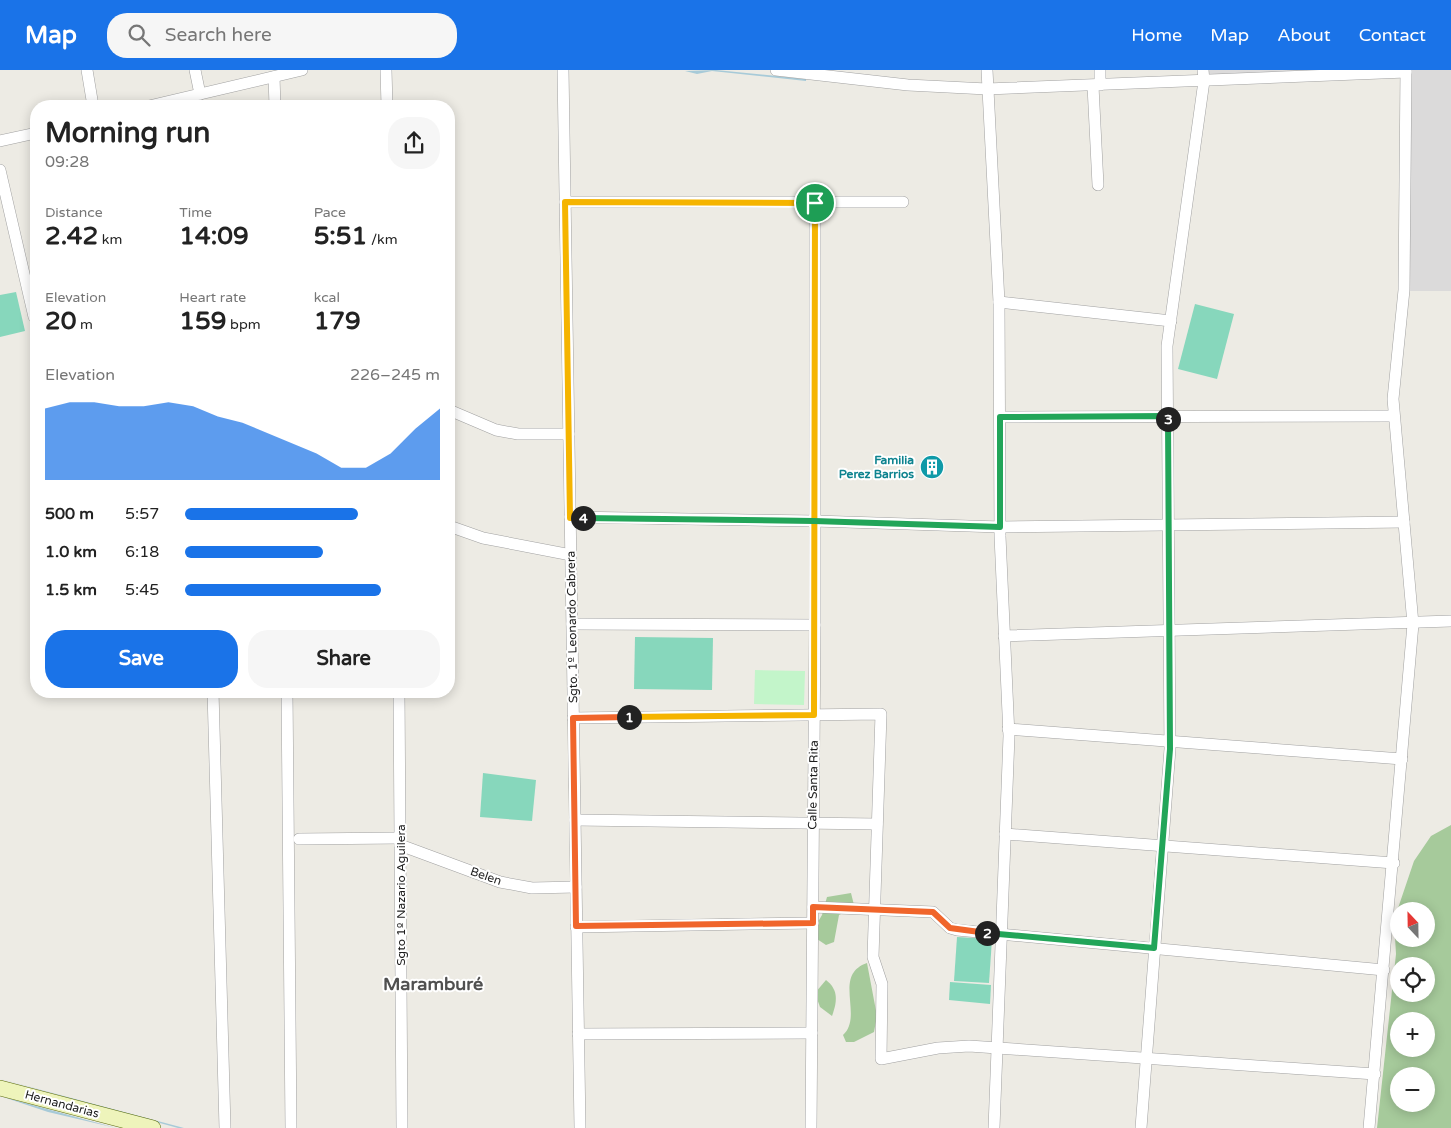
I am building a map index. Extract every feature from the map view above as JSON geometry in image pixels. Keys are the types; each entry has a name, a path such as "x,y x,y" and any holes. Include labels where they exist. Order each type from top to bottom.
{"street":[{"path":"87,70 92,100"},
{"path":"195,70 200,94"},
{"path":"386,70 387,100"},
{"name":"Sgto. 1º Leonardo Cabrera","path":"563,70 580,1128"},
{"path":"776,70 908,85 987,89 1097,85 1204,76 1406,71 1404,290 1393,416 1413,624 1394,863 1369,1128"},
{"path":"987,70 999,302 1000,527 1008,729 994,1128"},
{"path":"1098,185 1097,85 1100,70"},
{"path":"174,100 297,71"},
{"path":"1140,1128 1170,741 1167,346 1204,76"},
{"path":"274,77 275,100"},
{"path":"0,141 30,134"},
{"path":"0,170 30,300"},
{"path":"565,202 903,202"},
{"name":"Calle Santa Rita","path":"811,1128 815,625 815,203"},
{"path":"999,302 1171,321"},
{"path":"455,413 496,430 518,434 569,434"},
{"path":"1000,417 1393,416"},
{"path":"570,518 814,521 1000,527 1404,522"},
{"path":"455,528 483,538 571,555"},
{"path":"1004,636 1413,624 1451,621"},
{"path":"572,624 815,625"},
{"path":"214,698 225,1128"},
{"path":"287,698 291,1128"},
{"name":"Sgto 1º Nazario Aguilera","path":"399,698 402,1128"},
{"path":"573,718 881,714 873,957 882,984 881,1059 953,1047 996,1047 1375,1074"},
{"path":"1008,729 1402,759"},
{"path":"575,822 877,824"},
{"path":"1005,834 1394,863"},
{"path":"299,839 400,842"},
{"name":"Belen","path":"400,842 500,882 532,888 576,887"},
{"path":"813,907 933,912 950,928 1384,970"},
{"path":"576,926 813,923"},
{"path":"578,1034 812,1033"},
{"name":"Hernandarias","path":"0,1088 153,1128"}],"shaded area":[{"path":"1205,70 1451,70 1451,291 1404,291 1403,75 1206,82"}],"green space":[{"path":"16,292 25,331 0,337 0,295"},
{"path":"1195,304 1234,314 1217,379 1178,369"},
{"path":"635,637 713,638 712,690 634,689"},
{"path":"755,670 805,671 804,705 754,704"},
{"path":"483,773 536,780 532,821 480,817"},
{"path":"1451,825 1451,1128 1377,1128 1391,1002 1435,1002 1435,957 1396,957 1396,948 1435,948 1435,902 1400,902 1414,861 1431,836"},
{"path":"851,893 854,905 839,915 834,942 826,945 817,939 815,927 822,915 827,897"},
{"path":"957,937 992,939 989,983 954,981"},
{"path":"867,963 877,1016 874,1032 854,1042 846,1042 843,1035 849,1027 851,1017 851,977 857,969"},
{"path":"826,980 833,988 836,996 832,1016 820,1007 815,993"},
{"path":"950,982 991,985 990,1004 949,1000"}],"water":[{"path":"716,70 806,79 806,81 712,71 697,74 685,71"},
{"path":"0,1079 184,1128 178,1128"},
{"path":"0,1096 116,1128 48,1112"}],"place":[{"name":"Familia Perez Barrios","path":"932,467"}],"district":[{"name":"Maramburé","path":"433,984"}],"route":[{"path":"815,203 565,202 570,518 814,521 1000,527 1000,417 1168,416 1170,749 1154,948 957,930 950,928 933,912 813,907 813,923 576,926 573,718 814,715 815,625 814,521 815,203"}]}
